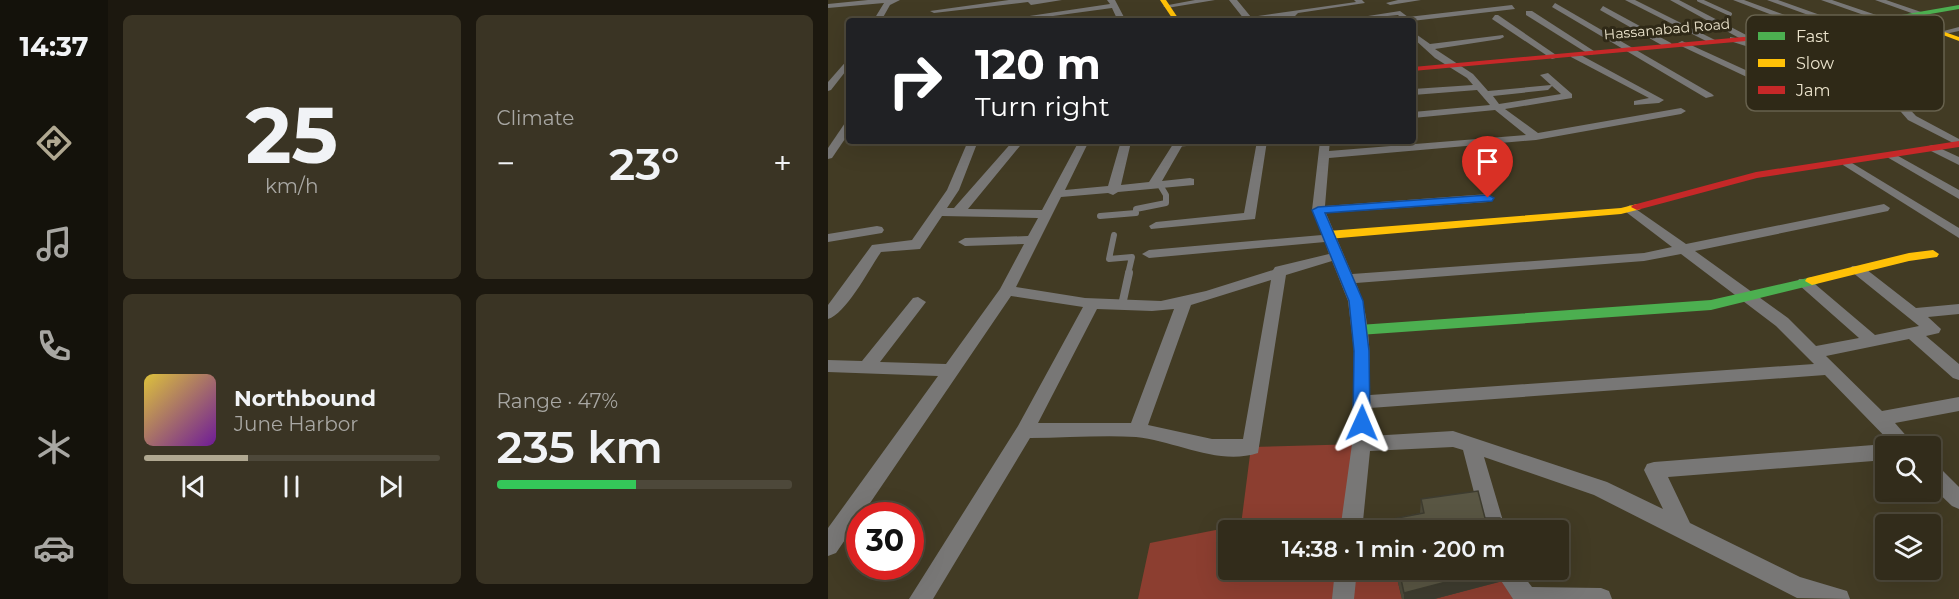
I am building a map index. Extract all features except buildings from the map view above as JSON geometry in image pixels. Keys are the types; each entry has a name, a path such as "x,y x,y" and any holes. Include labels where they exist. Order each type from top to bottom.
{"street":[{"path":"828,14 835,4 890,0"},
{"path":"879,18 887,4 896,0"},
{"path":"933,18 935,7 1058,0"},
{"path":"1175,18 1165,3 1211,0"},
{"path":"1233,0 1245,18"},
{"path":"1324,0 1332,7"},
{"path":"1388,1 1417,0"},
{"path":"1629,0 1711,40"},
{"path":"1678,0 1746,38"},
{"path":"1737,0 1775,15"},
{"path":"1771,0 1815,15"},
{"path":"1825,0 1872,15"},
{"path":"1879,0 1920,13"},
{"path":"1930,0 1957,8"},
{"path":"1030,1 1033,18"},
{"path":"1260,18 1359,1 1376,18"},
{"path":"1388,1 1405,18"},
{"path":"1038,18 1113,3 1120,18"},
{"path":"1539,8 1572,3"},
{"path":"1416,19 1513,4 1539,8 1629,49 1709,96"},
{"path":"1539,8 1593,53"},
{"path":"1603,8 1668,45"},
{"name":"Hassanabad Road","path":"1906,15 1957,8"},
{"path":"1291,11 1298,18"},
{"path":"1381,18 1400,13"},
{"path":"1495,17 1555,57"},
{"path":"1944,32 1959,29"},
{"path":"1944,34 1959,39"},
{"path":"1416,37 1426,46 1458,66 1497,107 1536,137"},
{"path":"1416,45 1500,37"},
{"path":"1733,39 1746,43"},
{"name":"Hassanabad Road","path":"1416,69 1711,40 1746,39"},
{"path":"1682,43 1746,74"},
{"path":"1574,55 1659,100 1637,103"},
{"path":"828,88 846,65"},
{"path":"1416,115 1497,107 1569,96 1545,75"},
{"path":"1416,92 1548,87"},
{"path":"1416,143 1536,137 1681,111"},
{"path":"1906,111 1912,118 1959,144"},
{"path":"828,156 846,129"},
{"path":"828,314 877,248 915,245 953,190 972,144"},
{"path":"958,212 1016,144"},
{"path":"828,546 1006,290 1082,144"},
{"path":"1113,191 1125,144"},
{"path":"1156,186 1157,176 1179,144"},
{"path":"1156,226 1250,216 1262,144"},
{"path":"1352,520 1361,444 1359,330 1356,301 1318,210 1324,148 1401,144"},
{"path":"1149,254 1630,209 1756,175 1847,163 1959,144"},
{"path":"1933,148 1959,162"},
{"path":"1891,155 1959,195"},
{"path":"1847,163 1959,234"},
{"path":"1056,194 1113,191 1190,182"},
{"path":"1318,210 1488,198"},
{"path":"1347,279 1644,256 1884,208"},
{"path":"1630,209 1782,322 1896,436"},
{"path":"938,212 1046,214"},
{"path":"828,238 877,230"},
{"path":"965,242 1032,240"},
{"path":"1359,330 1711,304 1857,269 1933,254"},
{"path":"1006,290 1051,300 1092,304 1167,306 1280,270 1336,256"},
{"path":"1813,353 1933,329 1857,269"},
{"path":"1024,431 1137,430 1212,447 1251,447 1280,270"},
{"path":"1804,282 1872,341"},
{"path":"1137,430 1185,301"},
{"path":"866,368 918,303"},
{"path":"920,599 1024,431 1092,304"},
{"path":"1913,313 1959,309"},
{"path":"1912,333 1959,374"},
{"path":"828,366 951,370"},
{"path":"1362,402 1829,369"},
{"path":"1878,419 1959,404"},
{"path":"1361,444 1453,439 1600,488 1800,593 1839,599"},
{"path":"1471,445 1492,520"},
{"path":"1683,530 1654,470 1875,453"},
{"path":"1941,481 1957,496"},
{"path":"1343,599 1345,580"},
{"path":"1512,580 1526,598 1601,599"}],"lane":[{"path":"1699,0 1730,14"},
{"path":"1100,216 1136,213 1136,209 1143,205 1166,203 1156,186"},
{"path":"1114,234 1109,259 1132,257 1122,305"}],"shaded area":[{"path":"1361,444 1352,520 1242,520 1251,447"},
{"path":"1218,530 1218,580 1397,580 1402,599 1138,599 1150,543"},
{"path":"1504,580 1513,580 1534,599 1434,599"}],"traffic: fast":[{"path":"1913,15 1959,7"},
{"path":"1359,330 1711,305 1812,281"}],"traffic: slow":[{"path":"1163,0 1175,18"},
{"path":"1944,33 1959,39"},
{"path":"1328,235 1621,211 1637,207"},
{"path":"1812,281 1909,257 1933,254"}],"traffic: jam":[{"path":"1416,69 1743,39"},
{"path":"1637,207 1756,175 1959,144"}],"route":[{"path":"1362,423 1362,351 1356,301 1318,210 1488,198"}]}
